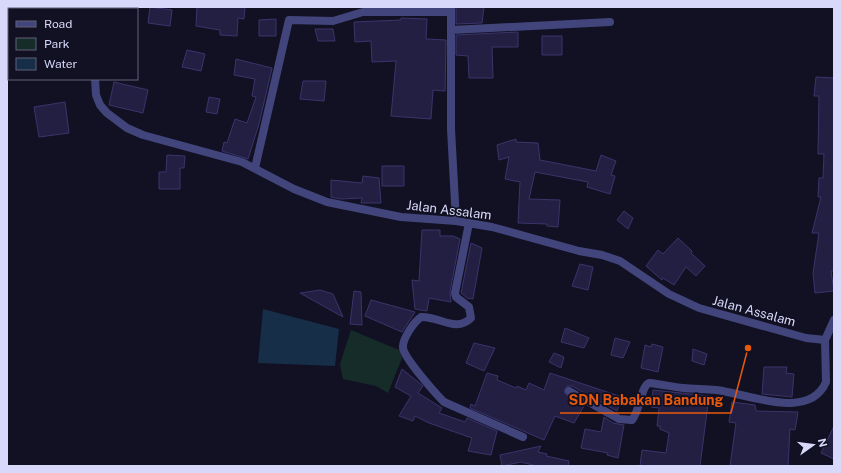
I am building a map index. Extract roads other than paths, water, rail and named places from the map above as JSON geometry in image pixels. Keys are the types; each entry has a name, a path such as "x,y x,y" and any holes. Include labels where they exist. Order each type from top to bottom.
{"street":[{"path":"255,168 289,20 333,21 363,12 451,9 451,129 456,221"},
{"path":"451,30 610,22"},
{"name":"Jalan Assalam","path":"95,80 96,95 100,105 107,113 127,128 143,135 222,156 255,168 294,189 326,202 401,217 456,221 492,227 579,251 602,255 620,261 669,294 699,308 806,338 825,340"},
{"path":"469,223 455,292 456,297 469,307 471,318 467,322 458,325 421,317 404,342 404,353 444,402 523,437"},
{"path":"569,391 619,419 626,421 632,420 636,414 645,387 650,383 682,388 717,390 769,402 792,403 805,400 822,391 826,382 825,340 834,320"}],"water":[{"path":"263,309 339,329 335,366 258,363"}],"place":[{"name":"SDN Babakan Bandung","path":"748,348"}]}
